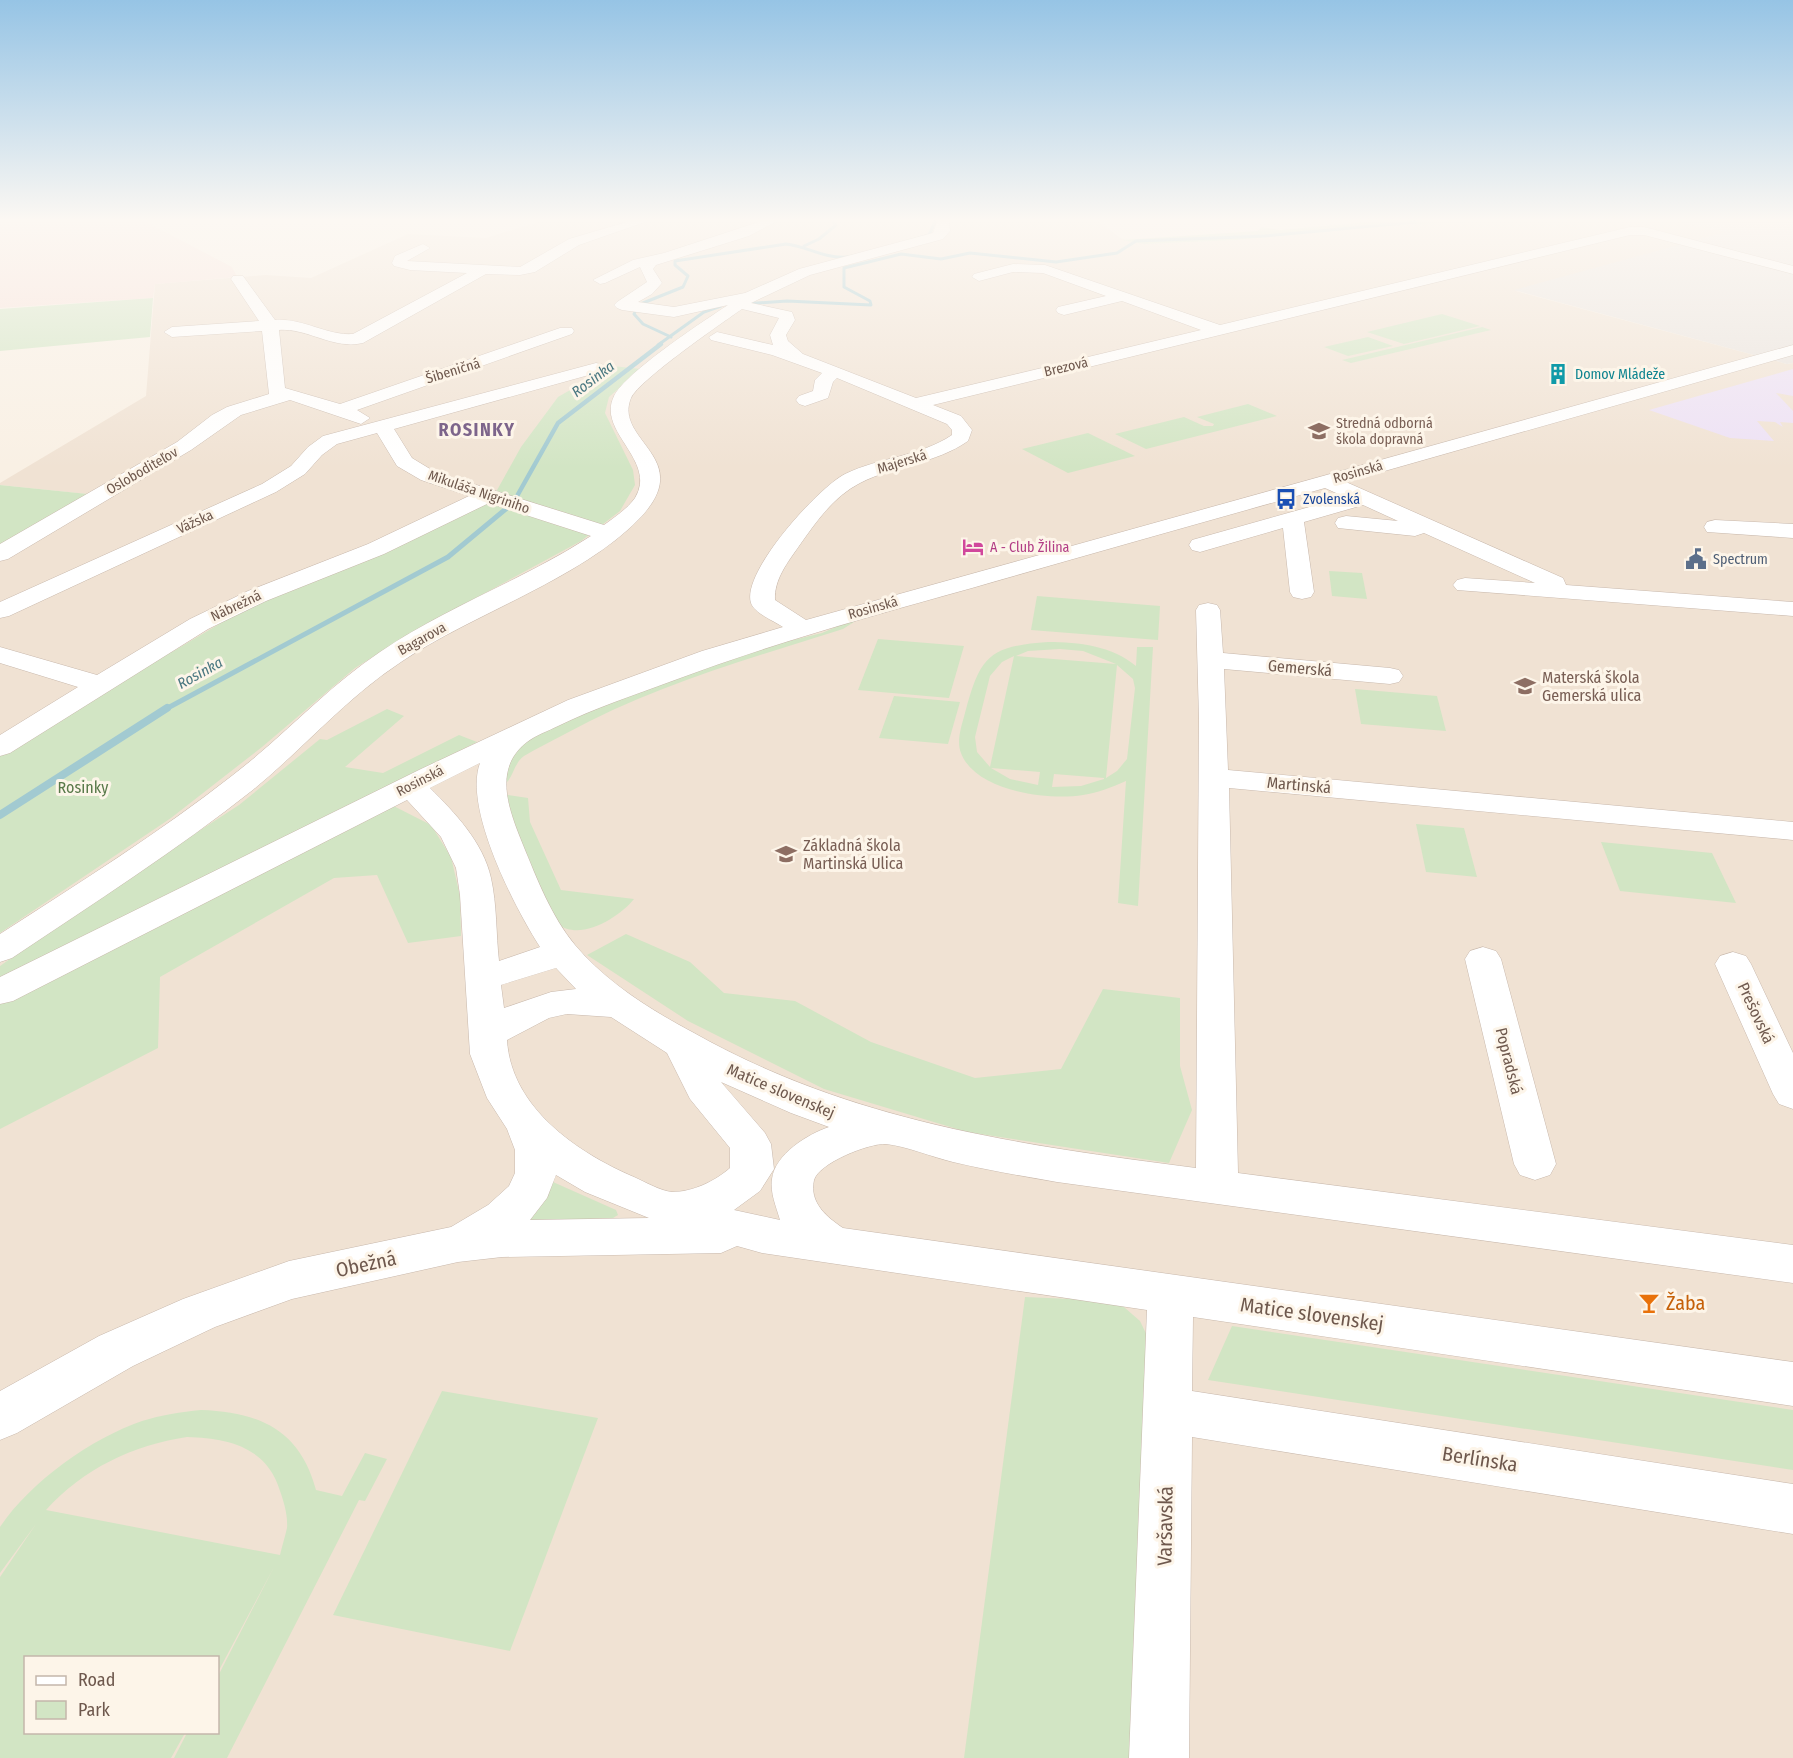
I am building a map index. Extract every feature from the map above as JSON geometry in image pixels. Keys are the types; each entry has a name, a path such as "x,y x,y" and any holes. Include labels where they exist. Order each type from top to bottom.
{"street":[{"path":"255,304 270,325 276,391 286,395"},
{"path":"172,332 301,325 347,341 357,339 421,304"},
{"path":"624,304 622,305 636,308 674,312 738,304"},
{"path":"625,392 641,387 717,337 745,304"},
{"path":"625,392 651,369 745,304"},
{"path":"749,304 786,315 787,320 778,334 780,343 795,355"},
{"path":"1064,310 1090,304"},
{"path":"1147,304 1218,330"},
{"name":"Brezová","path":"913,404 1328,304"},
{"name":"Šibeničná","path":"340,410 420,381 457,372 566,331"},
{"name":"Majerská","path":"717,337 762,345 795,355 954,420 962,430 961,437 931,453 854,478 838,487 821,503 779,557 761,595 763,603 802,628"},
{"name":"Rosinská","path":"0,992 421,780 525,730 632,684 802,628 1793,350"},
{"path":"383,426 539,381 596,368 603,370"},
{"path":"805,400 822,394 824,380 835,371"},
{"name":"Bagarova","path":"0,951 225,797 390,657 552,569 608,534 640,506 651,480 648,464 620,417 620,404 625,392"},
{"name":"Osloboditeľov","path":"0,554 184,446 219,419 234,411 286,395 307,398 383,426"},
{"name":"Mikuláša Nigriniho","path":"383,426 404,462 428,476 608,534"},
{"name":"Vážska","path":"0,611 269,488 298,470 315,451 330,440 383,426"},
{"path":"1327,481 1579,594"},
{"path":"1200,545 1365,498"},
{"name":"Nábrežná","path":"7,736 199,624 257,596 503,500"},
{"path":"1287,520 1294,524 1302,592"},
{"path":"1346,523 1441,532"},
{"path":"1714,526 1793,531"},
{"path":"1465,585 1793,609"},
{"path":"1208,610 1214,777 1217,1187"},
{"path":"0,655 97,684"},
{"name":"Gemerská","path":"1210,660 1390,676"},
{"path":"421,780 471,780 488,791 494,766 504,747 525,730"},
{"name":"Martinská","path":"1214,777 1793,831"},
{"name":"Matice slovenskej","path":"421,780 439,813 456,835 473,869 489,1057 505,1097 527,1127 557,1154 597,1179 670,1209 762,1235 1793,1384"},
{"name":"Matice slovenskej","path":"488,791 496,817 536,911 561,951 588,980 622,1006 683,1046 745,1078 811,1107 882,1130 1017,1159 1793,1264"},
{"path":"482,978 542,960 561,951"},
{"name":"Popradská","path":"1483,959 1535,1164"},
{"name":"Prešovská","path":"1733,964 1793,1094"},
{"name":"Matice slovenskej","path":"488,1034 519,1014 564,1000 592,1000 622,1006"},
{"name":"Matice slovenskej","path":"670,1209 720,1199 742,1185 753,1169 750,1144 704,1089 683,1046"},
{"name":"Matice slovenskej","path":"458,1244 501,1220 524,1200 533,1181 537,1159 527,1127"},
{"name":"Matice slovenskej","path":"832,1245 803,1222 794,1198 793,1177 807,1158 837,1140 882,1130"},
{"name":"Obežná","path":"0,1417 116,1351 199,1313 289,1280 458,1244 502,1239 562,1236 762,1235"},
{"name":"Matice slovenskej","path":"1748,1258 1785,1280 1793,1290"},
{"name":"Varšavská","path":"1160,1758 1170,1294"},
{"name":"Berlínska","path":"1167,1410 1793,1509"}],"shaded area":[{"path":"0,304 61,304 0,308"},
{"path":"153,304 1564,304 1787,364 1793,363 1793,1758 0,1758 0,546 87,494 0,485 0,483 146,396"},
{"path":"1566,304 1793,304 1793,363 1787,364"},
{"path":"1793,369 1793,396 1776,393 1793,411 1793,423 1780,422 1783,427 1775,422 1757,421 1774,441 1730,438 1649,410"}],"green space":[{"path":"69,304 153,304 150,337 0,351 0,309"},
{"path":"1442,314 1480,326 1404,344 1367,332"},
{"path":"1482,327 1491,330 1351,363 1342,360"},
{"path":"1368,337 1393,346 1348,356 1324,347"},
{"name":"Rosinky","path":"612,366 641,369 609,397 605,413 633,470 635,485 620,511 581,541 413,632 355,668 262,747 171,818 0,933 0,751 161,650 172,652 275,591 496,492 521,447 558,397"},
{"path":"1248,404 1277,416 1146,449 1115,434 1184,417 1204,426 1213,426 1214,424 1197,417"},
{"path":"1088,433 1135,456 1068,473 1022,449"},
{"path":"0,485 88,494 0,546"},
{"path":"1329,571 1362,573 1367,599 1332,596"},
{"path":"1037,596 1160,606 1158,640 1031,630"},
{"path":"852,620 854,622 843,629 701,675 598,717 524,756 501,787 500,780 518,744 588,709 768,646 822,633"},
{"path":"878,639 964,646 949,698 858,690"},
{"path":"1060,642 1095,646 1127,659 1136,666 1137,647 1153,647 1138,906 1118,903 1126,781 1083,795 1033,794 997,785 981,776 969,766 961,753 959,738 961,728 970,694 982,667 999,651 1028,644","holes":["1060,649 1083,651 1116,664 1016,656 1028,651","1014,656 990,767 977,752 975,737 990,676 1002,662","1117,665 1133,679 1135,688 1127,759 1117,771 1106,778","991,768 1040,772 1038,785 1010,779","1054,774 1104,778 1081,786 1052,787"]},
{"path":"1355,689 1437,696 1446,731 1361,724"},
{"path":"894,696 960,702 948,744 879,738"},
{"path":"387,709 404,716 345,767 383,773 459,735 477,742 372,795 431,825 451,857 460,896 461,936 408,943 377,875 334,878 160,977 158,1048 0,1129 0,966 93,900 239,805 320,739 327,740"},
{"path":"502,794 528,798 530,822 561,890 634,899 610,920 588,929 567,929 558,924 531,868"},
{"path":"1416,824 1464,828 1477,877 1426,872"},
{"path":"1601,842 1712,853 1736,903 1620,891"},
{"path":"626,934 690,962 724,993 795,1001 871,1042 975,1078 1061,1069 1103,989 1180,998 1180,1066 1192,1110 1169,1163 967,1132 824,1089 688,1021 587,955"},
{"path":"553,1182 616,1210 618,1215 613,1218 531,1221 525,1215"},
{"path":"1025,1297 1117,1301 1140,1321 1157,1356 1144,1758 964,1758"},
{"path":"1232,1326 1793,1410 1793,1470 1208,1380"},
{"path":"442,1391 598,1418 510,1651 333,1615"},
{"path":"201,1410 242,1415 259,1420 275,1428 300,1452 316,1490 342,1496 365,1453 387,1459 365,1501 359,1500 227,1758 174,1758 186,1734 219,1734 219,1674 274,1567 219,1670 219,1656 24,1656 24,1734 184,1734 171,1758 0,1758 0,1577 36,1524 0,1573 0,1527 13,1510 45,1478 83,1450 123,1429 164,1415","holes":["187,1437 231,1443 256,1455 274,1476 287,1519 280,1555 46,1510 76,1482 128,1453"]}],"waterway":[{"path":"640,304 634,314 643,324 670,336"},
{"name":"Rosinka","path":"851,304 871,304"},
{"name":"Rosinka","path":"670,336 704,312 721,306"},
{"name":"Rosinka","path":"658,345 670,336"},
{"name":"Rosinka","path":"512,505 558,423 661,344"},
{"name":"Rosinka","path":"164,710 448,557 513,503"},
{"name":"Rosinka","path":"0,815 167,708"}],"place":[{"name":"Domov Mládeže","path":"1558,374"},
{"name":"Stredná odborná škola dopravná","path":"1319,431"},
{"name":"Zvolenská","path":"1286,499"},
{"name":"A - Club Žilina","path":"973,547"},
{"name":"Spectrum","path":"1696,559"},
{"name":"Materská škola Gemerská ulica","path":"1525,686"},
{"name":"Základná škola Martinská Ulica","path":"786,854"},
{"name":"Žaba","path":"1649,1303"}],"district":[{"name":"ROSINKY","path":"477,430"}]}
